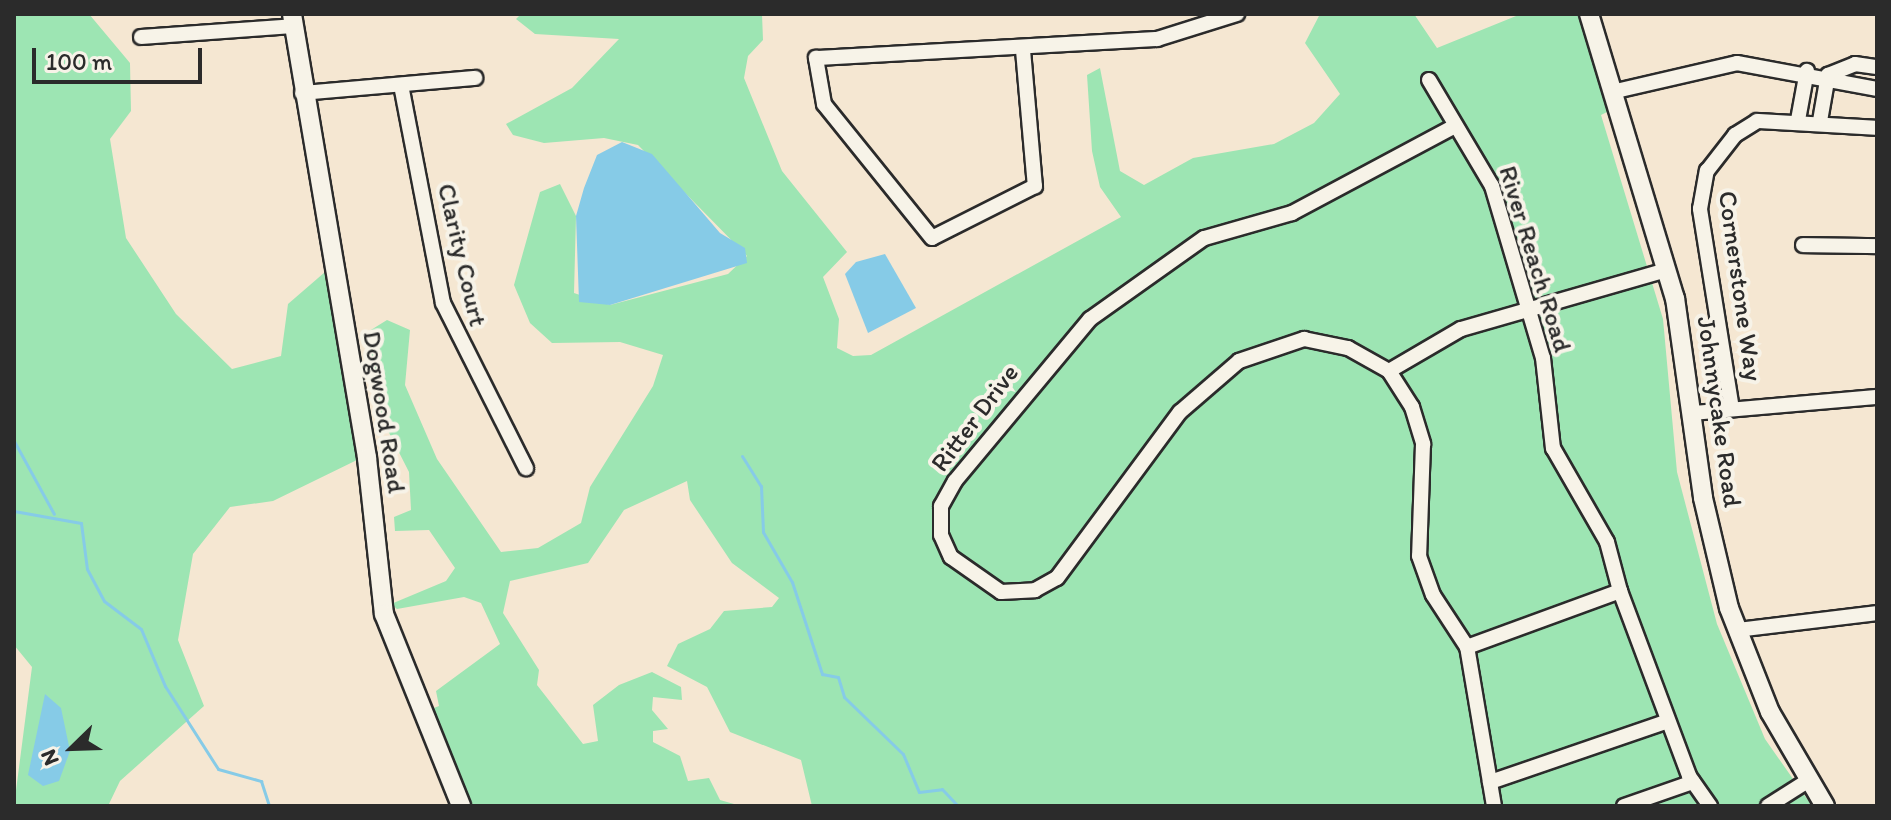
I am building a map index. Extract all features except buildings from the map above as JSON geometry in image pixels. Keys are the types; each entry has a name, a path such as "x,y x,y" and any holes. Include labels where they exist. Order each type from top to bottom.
{"street":[{"path":"1023,50 1035,186 932,238 824,104 816,58 1023,50 1157,39 1237,14"},
{"name":"Johnnycake Road","path":"1589,14 1616,91 1667,270 1693,413 1703,498 1737,630 1809,780 1825,806"},
{"path":"141,37 293,20"},
{"name":"Dogwood Road","path":"293,20 302,93 367,458 384,614 461,806"},
{"path":"1828,75 1855,64 1877,67"},
{"path":"1616,91 1710,65 1807,71 1877,89"},
{"path":"1798,120 1807,71"},
{"path":"1820,121 1828,75"},
{"path":"302,93 475,78"},
{"name":"River Reach Road","path":"1429,80 1492,186 1529,309 1553,448 1587,504 1668,721 1693,782 1710,806"},
{"name":"Clarity Court","path":"401,85 443,303 526,468"},
{"name":"Cornerstone Way","path":"1732,409 1700,186 1745,126 1798,120 1877,128"},
{"name":"Ritter Drive","path":"1389,371 1348,348 1304,339 1239,361 1180,412 1057,578 1035,590 1001,592 951,557 941,535 941,506 955,481 1090,319 1204,238 1292,213 1455,126"},
{"path":"1803,245 1877,246"},
{"path":"1494,806 1467,647 1433,595 1419,556 1423,444 1389,371 1461,329 1667,270"},
{"path":"1693,413 1877,397"},
{"path":"1467,647 1620,591"},
{"path":"1737,630 1877,613"},
{"path":"1490,782 1668,721"},
{"path":"1768,806 1809,780"},
{"path":"1624,806 1693,782"}],"green space":[{"path":"14,14 89,14 130,63 131,111 110,139 126,238 176,314 232,369 281,356 288,304 325,272 357,460 273,501 230,507 193,554 178,640 204,706 120,781 108,806 14,806 32,667 14,645"},
{"path":"521,14 762,14 763,40 748,56 744,78 782,171 847,252 823,277 839,319 837,348 853,356 871,355 1121,217 1100,187 1092,151 1087,75 1100,68 1120,171 1144,185 1193,158 1274,144 1314,123 1340,94 1305,43 1320,14 1414,14 1437,48 1521,14 1581,14 1611,110 1601,115 1663,319 1677,472 1717,624 1765,739 1812,806 812,806 801,760 730,732 707,687 667,666 678,644 710,629 724,611 772,607 779,598 732,563 690,500 687,481 624,510 588,563 510,581 503,613 539,670 537,685 583,744 598,741 593,705 619,685 652,672 681,687 682,700 653,697 652,710 668,729 653,731 653,742 680,756 688,781 709,778 720,800 741,806 466,806 426,711 439,706 436,691 500,644 481,603 464,597 397,609 391,604 446,581 455,568 429,530 395,531 394,517 411,510 409,472 382,419 366,333 387,320 410,330 405,385 437,459 501,552 538,548 581,523 590,487 653,386 663,355 620,342 552,343 530,323 514,285 540,192 560,184 576,216 574,293 610,305 728,274 747,256 638,145 604,138 544,143 513,135 506,124 572,88 619,39 535,34 516,19"}],"water":[{"path":"622,142 652,154 720,233 745,248 747,263 610,305 579,302 576,216 597,155"},
{"path":"885,254 916,308 868,333 845,274 856,262"},
{"path":"45,694 61,708 70,751 59,781 43,786 28,775"}],"waterway":[{"path":"14,441 54,514"},
{"path":"742,456 761,486 763,532 792,582 822,674 838,677 844,697 903,754 919,792 942,789 958,806"},
{"path":"14,511 81,523 87,569 104,601 141,629 165,686 218,769 261,781 269,806"}]}
